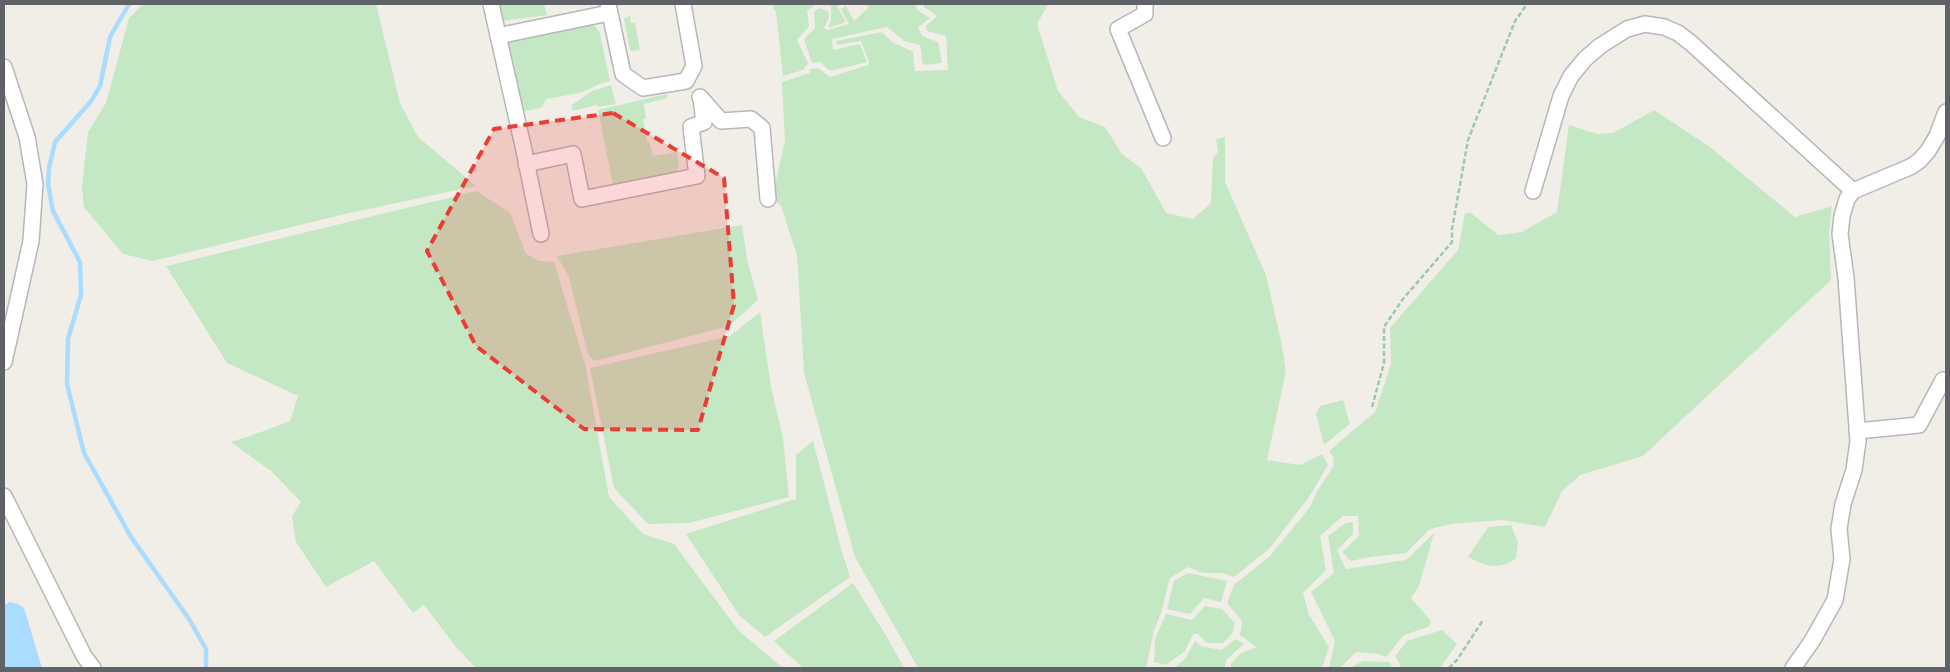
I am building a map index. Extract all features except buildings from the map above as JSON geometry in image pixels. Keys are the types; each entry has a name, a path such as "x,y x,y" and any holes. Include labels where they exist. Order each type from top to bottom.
{"street":[{"path":"491,4 524,146 540,234"},
{"path":"682,4 694,66 686,81"},
{"path":"1145,4 1145,14 1118,29 1163,138"},
{"path":"498,36 609,8 623,74 643,88 686,81"},
{"path":"1533,191 1561,96 1571,76 1585,59 1600,46 1627,29 1645,24 1664,27 1678,32 1853,191"},
{"path":"4,67 7,84 27,137 35,184 31,241 4,362"},
{"path":"686,81 721,121 752,119 762,128 768,199"},
{"path":"526,164 573,154 582,199 697,176 691,127 704,122 701,98"},
{"path":"1793,668 1812,641 1835,600 1842,559 1839,529 1843,504 1854,470 1858,442 1846,278 1840,234 1842,216 1847,199 1853,191 1910,167 1919,161 1937,136 1946,112"},
{"path":"1857,431 1919,425 1943,380 1946,382"},
{"path":"4,496 84,656 93,668"}],"path":[{"path":"1372,407 1384,363 1384,327 1404,299 1452,242 1452,229 1468,140 1515,21 1527,4"},
{"path":"1449,668 1457,660 1484,620"}],"highlighted area":[{"path":"613,113 724,178 734,305 698,430 584,429 476,346 427,251 494,129"}],"green space":[{"path":"143,4 376,4 400,103 418,137 476,186 345,214 153,261 123,254 84,207 82,186 88,132 106,103 129,18"},
{"path":"497,4 544,4 547,15 502,21"},
{"path":"771,4 816,4 807,11 809,26 797,40 808,63 803,70 783,76 776,12"},
{"path":"816,4 843,4 837,6 846,22 828,28 831,20 831,6"},
{"path":"867,4 916,4 917,10 930,18 918,27 922,36 938,42 942,63 923,65 920,45 904,41 887,27 832,39 833,50 860,44 867,62 830,71 820,62 812,63 804,39 815,28 814,12 819,8 828,11 829,17 824,28 828,30 849,24 841,9 846,6 854,21 868,8"},
{"path":"924,4 1048,4 1037,24 1058,91 1079,117 1105,127 1122,154 1141,168 1166,213 1193,219 1211,203 1213,158 1218,152 1216,139 1225,137 1225,182 1266,275 1286,371 1267,460 1300,465 1322,454 1328,465 1309,497 1269,549 1234,577 1222,573 1203,573 1188,567 1170,578 1161,613 1154,630 1146,668 918,668 855,557 804,373 797,255 781,206 772,198 785,141 782,82 810,73 810,69 818,68 830,77 868,65 869,62 861,41 837,45 836,41 882,32 892,42 913,52 915,71 948,70 946,36 927,31 926,26 937,16 924,7"},
{"path":"630,16 631,23 635,23 640,50 630,51 624,18"},
{"path":"590,25 596,27 600,34 610,81 580,93 546,99 541,108 520,112 507,44 514,39"},
{"path":"611,85 616,104 598,107 597,105 572,111 572,105 592,91"},
{"path":"667,94 667,98 644,104 646,119 643,119 647,141 649,141 653,156 677,152 679,166 675,173 613,185 598,110"},
{"path":"1654,110 1710,147 1795,217 1832,206 1829,232 1831,280 1643,456 1580,475 1562,491 1545,527 1501,520 1451,524 1430,529 1406,553 1351,561 1342,552 1359,536 1358,516 1343,516 1320,536 1326,570 1303,593 1309,615 1329,647 1322,668 1231,668 1231,663 1241,653 1256,647 1240,635 1242,621 1227,603 1234,585 1270,556 1310,507 1318,490 1333,467 1334,458 1329,451 1375,412 1391,364 1390,328 1458,250 1465,213 1471,213 1498,235 1522,232 1557,212 1569,125 1597,134 1613,133"},
{"path":"477,191 510,213 526,254 539,261 554,262 585,364 609,497 643,534 674,544 739,631 783,668 476,668 456,647 424,605 413,613 374,561 326,587 296,542 292,516 301,502 271,471 231,442 290,421 298,396 227,363 166,266"},
{"path":"742,225 747,259 758,300 729,326 595,361 588,355 569,277 557,256"},
{"path":"760,312 771,387 783,438 789,497 689,523 648,524 614,488 590,368 730,336"},
{"path":"1343,400 1350,424 1324,445 1316,414 1320,406"},
{"path":"813,441 850,577 765,637 739,615 686,534 796,499 796,455"},
{"path":"1353,522 1353,534 1337,550 1346,569 1406,560 1434,533 1419,586 1411,598 1431,621 1428,627 1404,635 1386,657 1378,654 1356,652 1340,668 1329,668 1335,641 1311,592 1334,573 1328,536 1346,523"},
{"path":"1511,525 1518,543 1516,558 1504,565 1492,566 1468,557 1488,527"},
{"path":"1188,573 1227,581 1221,602 1204,598 1190,614 1167,609 1174,581"},
{"path":"853,583 904,668 803,668 774,641"},
{"path":"1205,606 1222,609 1235,623 1232,634 1223,643 1206,643 1198,634 1193,634 1185,651 1166,665 1154,662 1155,639 1166,614 1192,620"},
{"path":"1442,630 1457,644 1440,668 1400,668 1400,664 1395,656 1407,641"},
{"path":"1236,639 1244,644 1226,660 1225,668 1173,668 1185,659 1195,641 1201,646 1221,650"},
{"path":"1363,661 1390,662 1392,668 1349,668"}],"water":[{"path":"10,602 24,608 42,668 4,668 4,605"}],"waterway":[{"path":"129,4 110,37 100,86 92,100 55,142 49,168 48,184 53,211 80,262 81,295 68,339 67,384 84,453 131,537 189,619 206,649 206,668"}]}
